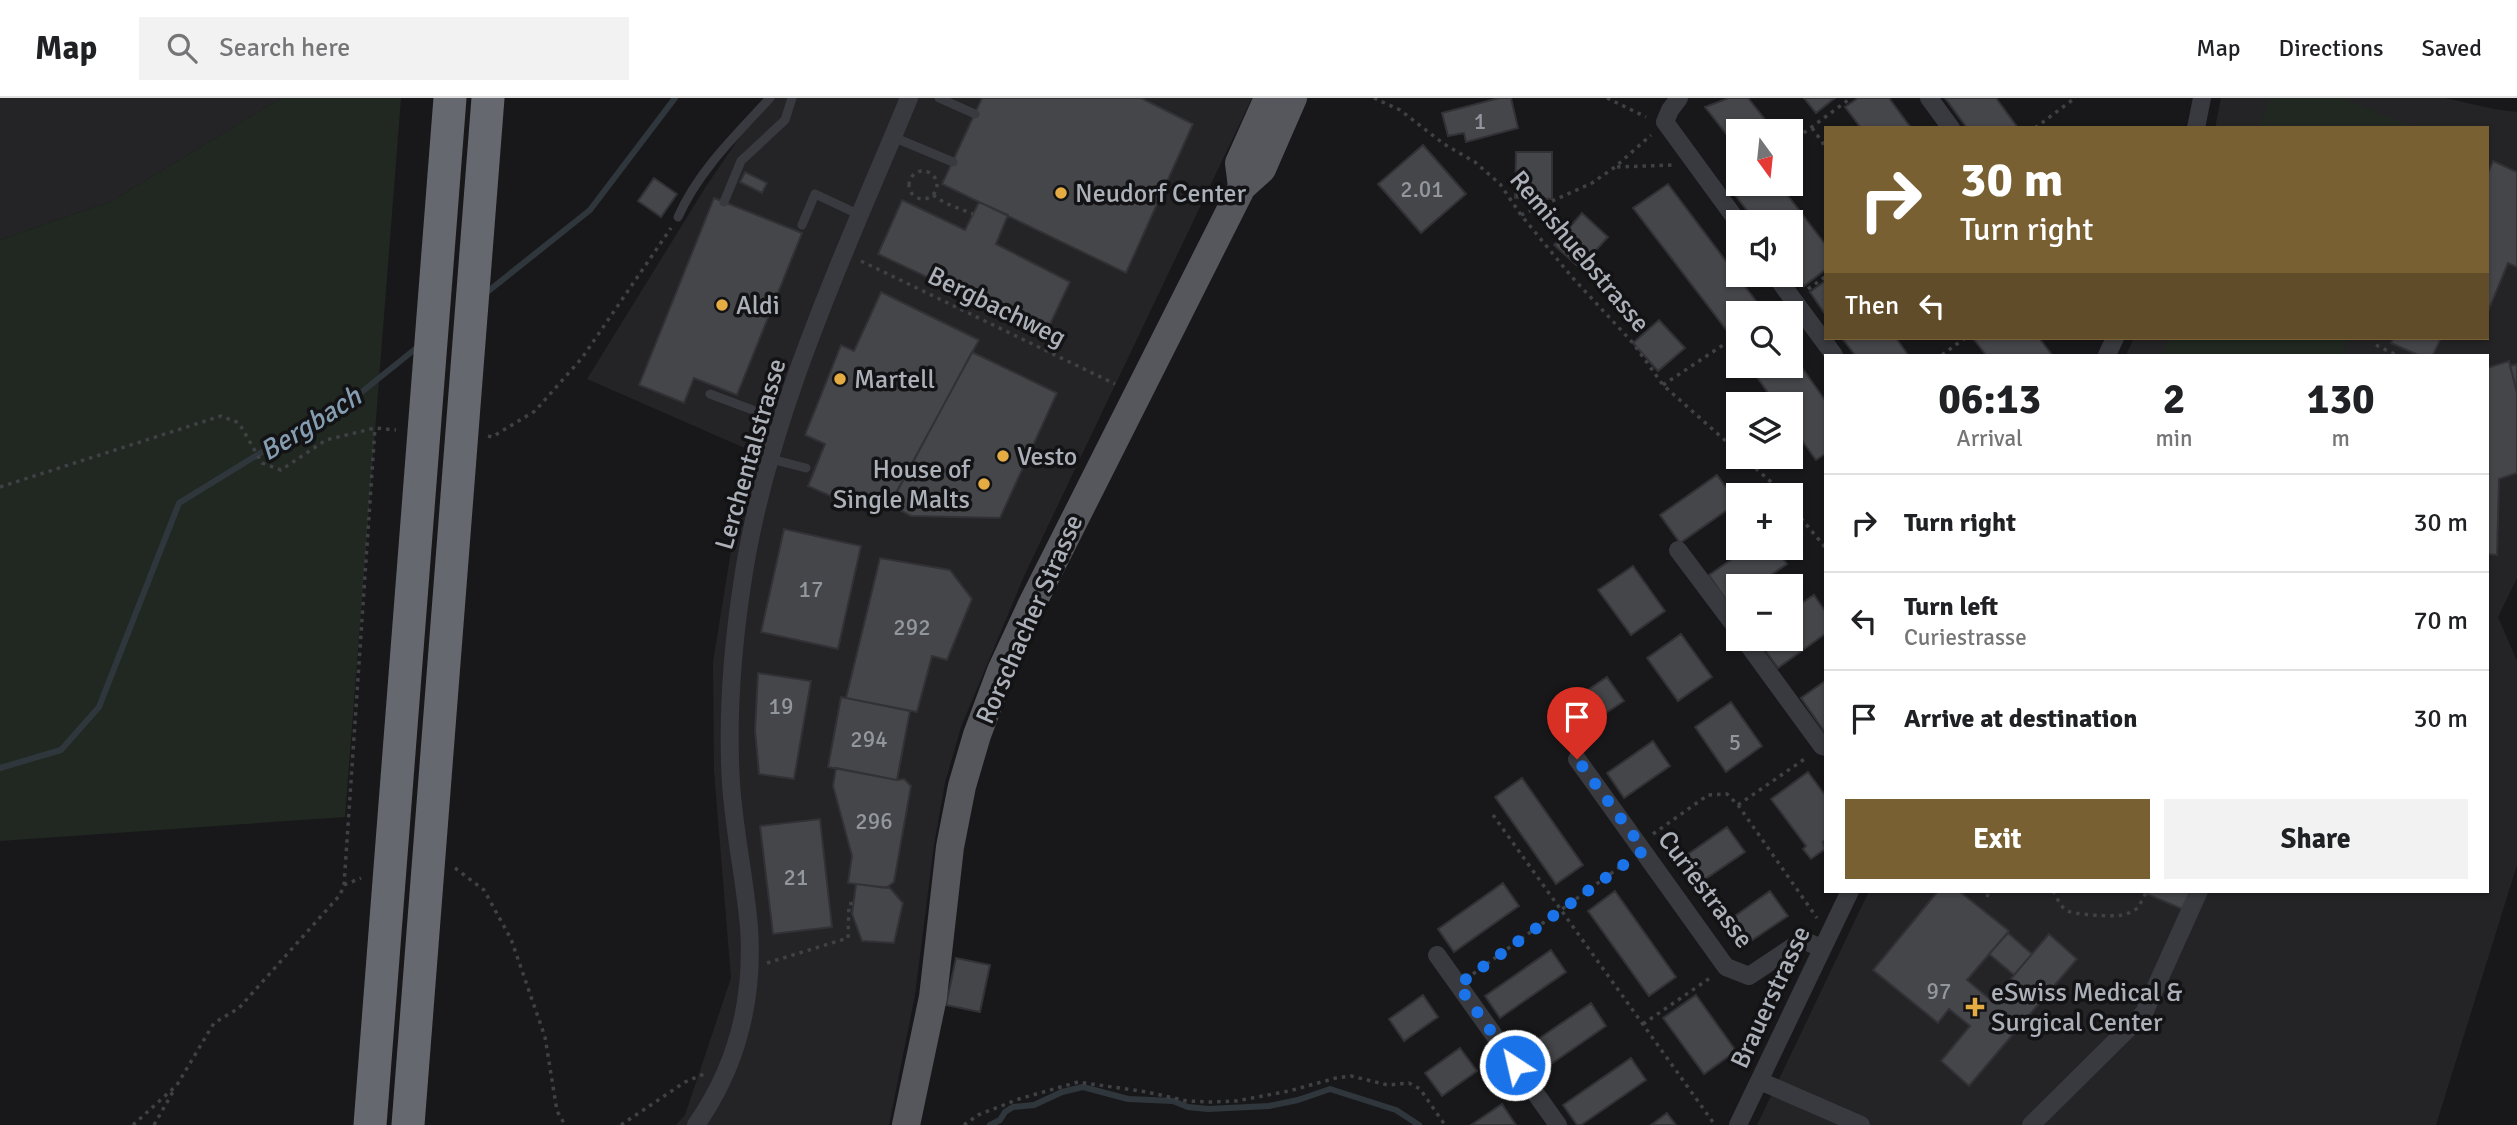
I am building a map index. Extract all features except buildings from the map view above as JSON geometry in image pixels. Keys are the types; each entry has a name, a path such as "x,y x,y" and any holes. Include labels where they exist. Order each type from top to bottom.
{"highway":[{"path":"370,1125 450,98"},
{"path":"408,1125 488,98"}],"main road":[{"name":"Rorschacher Strasse","path":"1242,187 1240,163 1268,98"},
{"name":"Rorschacher Strasse","path":"906,1125 933,997 950,847 962,786 977,735 1001,671 1032,604 1242,187 1262,169 1293,98"}],"street":[{"name":"Lerchentalstrasse","path":"696,1125 727,1074 743,1038 749,929 734,823 730,695 742,583 756,508 797,374 909,98"},
{"path":"1679,98 1665,122 1729,210"},
{"path":"1929,98 1950,126"},
{"path":"2196,126 2203,98"},
{"path":"1784,287 1833,354"},
{"path":"1678,550 1726,614"},
{"path":"1753,651 1824,747"},
{"name":"Curiestrasse","path":"1577,759 1727,967 1749,976 1802,940 1821,948"},
{"name":"Brauerstrasse","path":"1738,1125 1849,893"},
{"path":"2031,1125 2144,1013 2198,893"},
{"path":"1437,955 1558,1125"},
{"path":"1760,1081 1861,1125"}],"lane":[{"path":"678,217 689,193 710,164 770,98"},
{"path":"724,202 741,162 785,120 792,98"},
{"path":"939,98 975,114"},
{"path":"893,137 953,162"},
{"path":"802,225 815,194 860,215"},
{"path":"710,394 782,421"},
{"path":"771,459 806,468"}],"path":[{"name":"Remishuebstrasse","path":"1374,98 1399,110 1444,144 1475,162 1500,184 1521,215 1633,343 1663,385 1726,441"},
{"path":"1607,98 1665,122"},
{"path":"1803,134 1851,98"},
{"path":"2038,126 2075,98"},
{"path":"1521,215 1592,183 1615,167 1665,122"},
{"path":"1811,128 1824,145"},
{"path":"1615,167 1695,164"},
{"path":"926,171 934,176 937,184 933,195 923,198 915,196 909,183 914,175 926,171"},
{"path":"933,195 973,214"},
{"name":"Bergbachweg","path":"857,259 1121,386"},
{"path":"1943,354 1961,340"},
{"path":"1663,385 1726,343"},
{"path":"2375,345 2394,354"},
{"path":"0,487 221,416 239,423 262,463"},
{"path":"153,1125 214,1023 239,1008 340,895 344,885 375,428"},
{"path":"1755,469 1770,483"},
{"path":"1803,521 1824,546"},
{"path":"1738,805 1824,747"},
{"path":"1458,985 1708,795 1727,794 1738,805 1820,922"},
{"path":"1493,815 1715,1125"},
{"path":"443,863 456,869 484,890 511,939 545,1037 557,1111 565,1125"},
{"path":"344,885 368,874"},
{"path":"1987,897 1988,893"},
{"path":"2054,893 2065,910 2073,914 2090,912 2102,916 2121,916 2138,908 2146,893"},
{"path":"759,966 848,938 849,904 853,903"},
{"path":"1643,1024 1727,967"},
{"path":"621,1125 700,1074 727,1074"},
{"path":"964,1125 978,1115 998,1107 1078,1082 1157,1093 1186,1101 1210,1102 1236,1101 1351,1076 1388,1084 1409,1083 1420,1089 1446,1125"},
{"path":"133,1125 177,1085"}],"shaded area":[{"path":"0,98 281,98 112,201 0,240"},
{"path":"281,98 401,98 345,817 0,841 0,240 112,201"},
{"path":"766,98 1252,98 1025,574 961,727 945,783 934,845 915,995 889,1125 676,1125 685,1115 731,978 714,771 713,662 731,551 756,453 587,379 705,188"},
{"path":"2221,98 2445,98 2517,112 2517,578 2498,617 2517,661 2517,865 2436,1125 1757,1125 1868,893 2489,893 2489,354 2126,354 2133,340 2489,340 2489,126 2215,126"},
{"path":"2271,98 2343,98 2409,126 2258,126"},
{"path":"2169,340 2348,340 2342,354 2162,354"}],"waterway":[{"name":"Bergbach","path":"486,293 590,210 675,98"},
{"name":"Bergbach","path":"0,768 61,750 99,707 179,503 353,399 419,346"},
{"path":"990,1125 1000,1120 1005,1112 1013,1107 1034,1105 1062,1092 1083,1087 1128,1099 1173,1101 1188,1107 1208,1109 1269,1106 1330,1089 1396,1110 1419,1125"}],"place":[{"name":"Neudorf Center","path":"1061,193"},
{"name":"Aldi","path":"722,305"},
{"name":"Martell","path":"840,379"},
{"name":"Vesto","path":"1003,456"},
{"name":"House of Single Malts","path":"984,484"},
{"name":"eSwiss Medical & Surgical Center","path":"1975,1007"}],"route":[{"path":"1515,1065 1458,985 1644,850 1577,759"}]}
